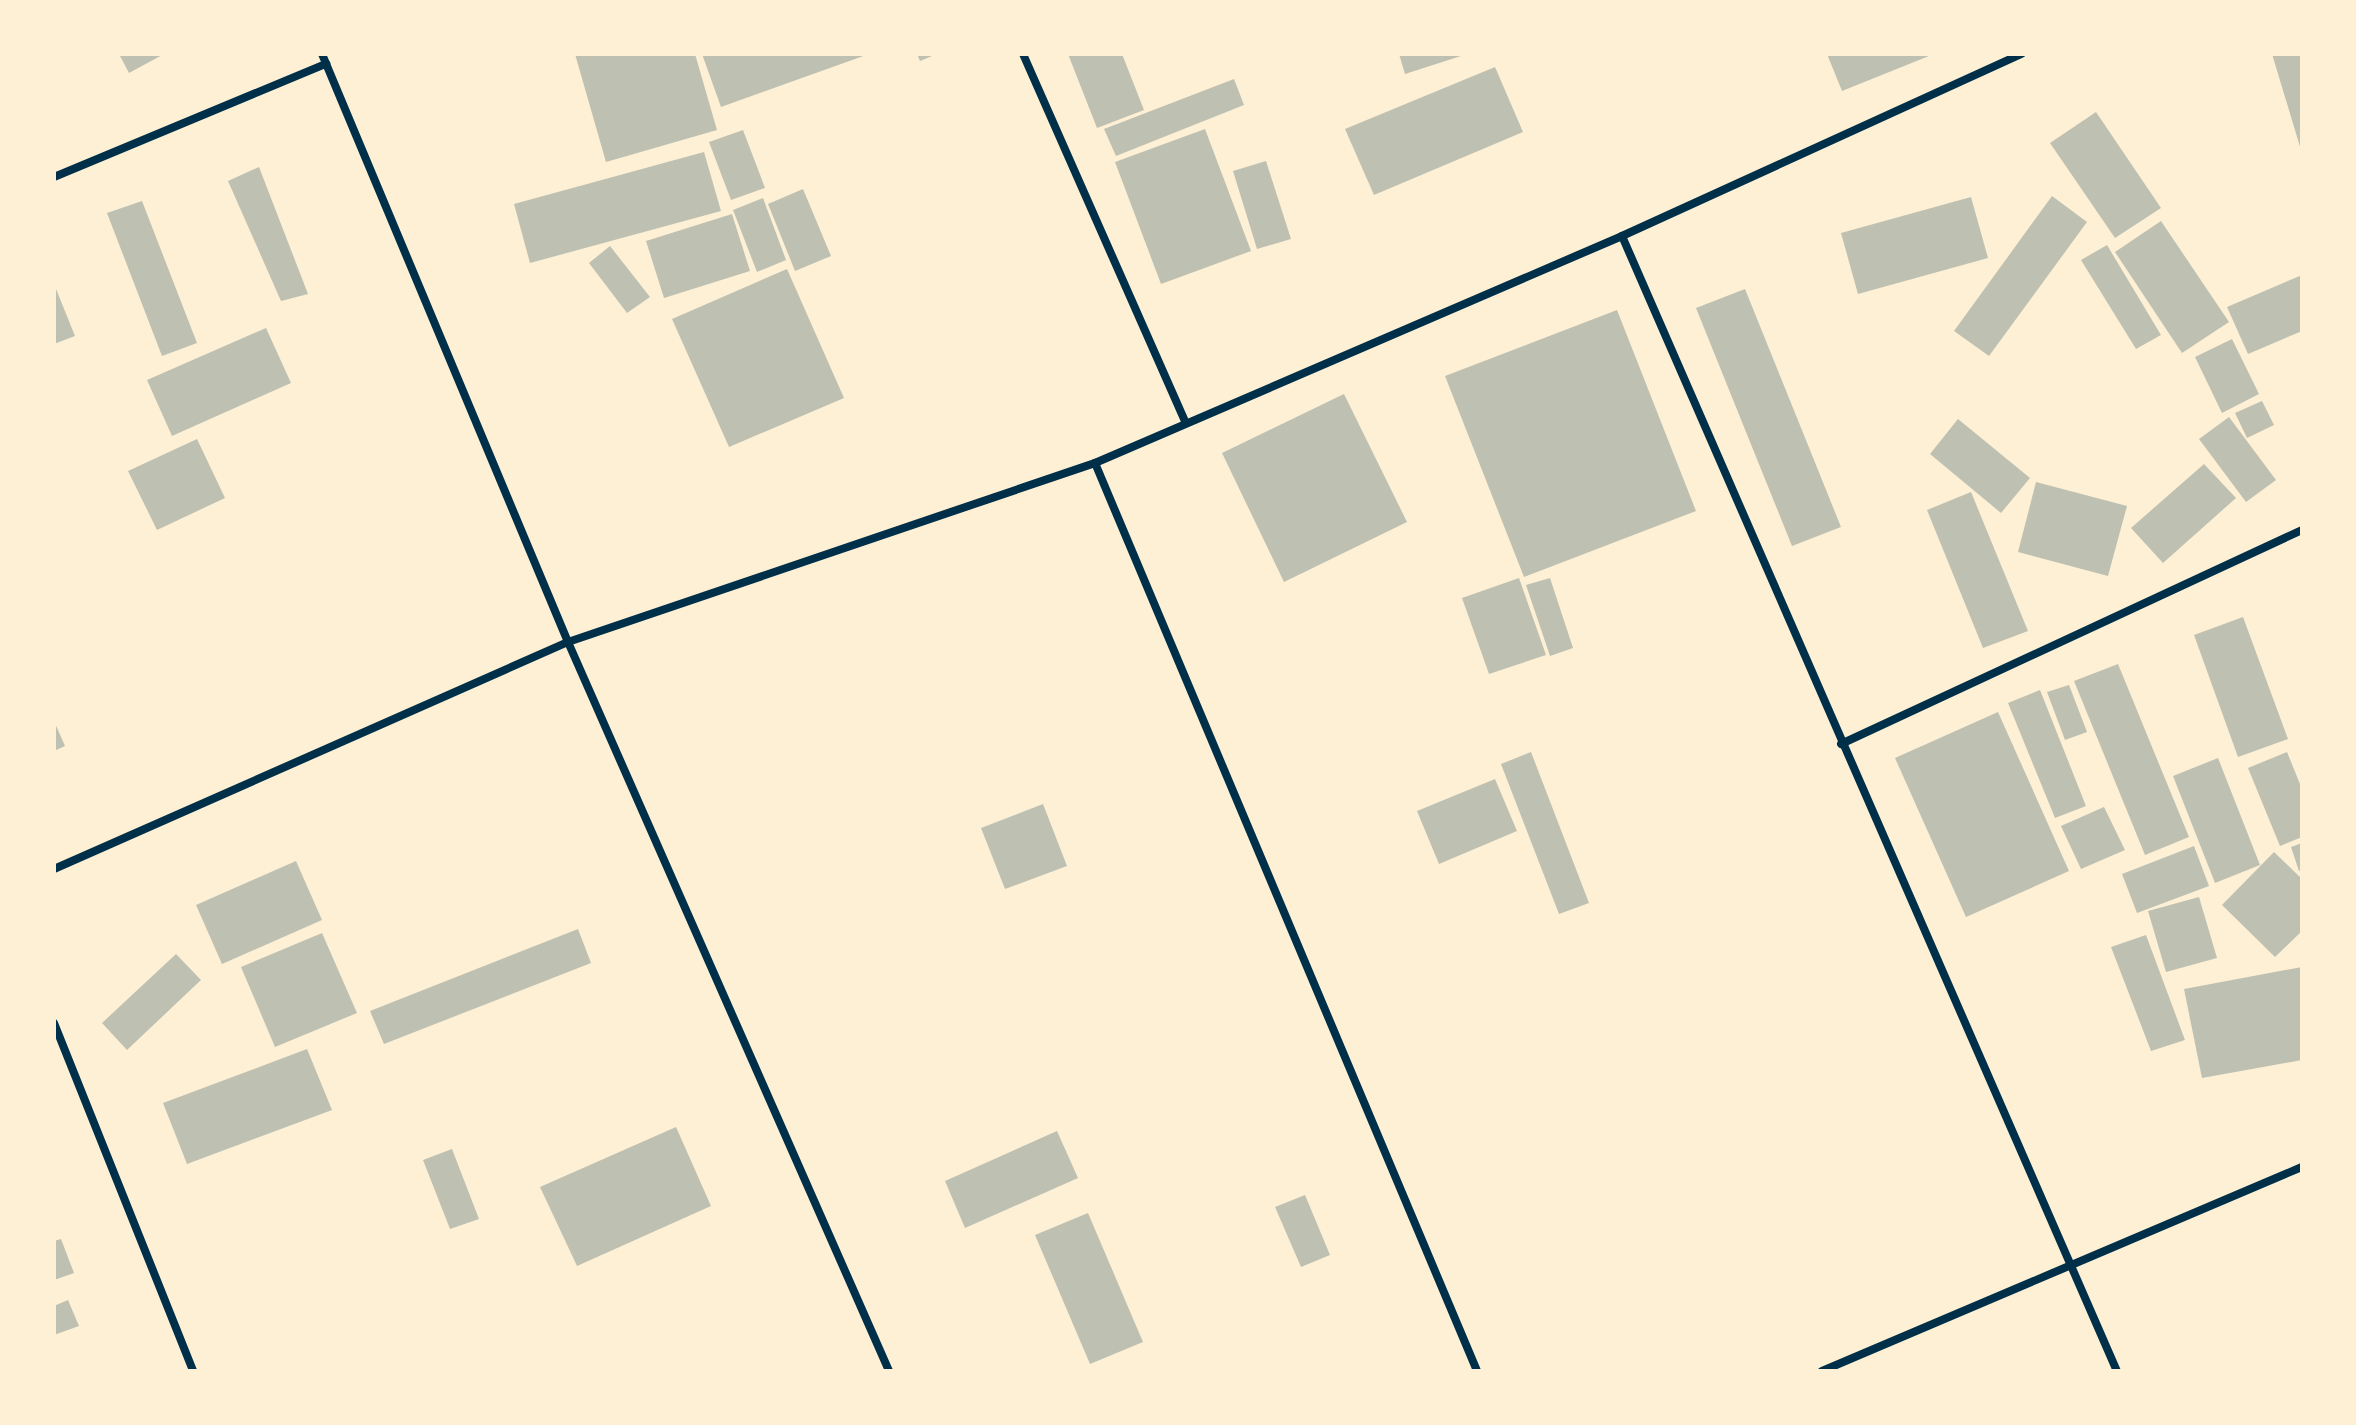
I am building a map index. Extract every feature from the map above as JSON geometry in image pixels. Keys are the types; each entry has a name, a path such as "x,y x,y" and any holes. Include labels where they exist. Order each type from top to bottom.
{"street":[{"path":"322,54 568,642 889,1371"},
{"path":"1023,54 1186,423"},
{"path":"54,869 568,642 1095,463 1622,236 2021,54"},
{"path":"54,177 326,64"},
{"path":"1622,236 2117,1371"},
{"path":"1095,463 1477,1371"},
{"path":"1841,744 2302,530"},
{"path":"54,1023 193,1371"},
{"path":"1822,1371 2073,1267 2302,1167"}],"building":[{"path":"119,54 164,54 129,73"},
{"path":"575,54 695,54 717,130 606,162"},
{"path":"702,54 869,54 721,107"},
{"path":"917,54 937,54 920,61"},
{"path":"1068,54 1122,54 1144,110 1097,128"},
{"path":"1399,54 1464,54 1464,55 1405,74"},
{"path":"1827,54 1934,54 1842,91"},
{"path":"2272,54 2302,54 2302,150 2301,150"},
{"path":"1495,67 1523,132 1374,195 1345,129"},
{"path":"1234,79 1244,105 1116,156 1104,129"},
{"path":"2096,112 2161,208 2115,238 2050,143"},
{"path":"1205,129 1251,251 1161,284 1115,162"},
{"path":"743,130 765,188 731,200 709,142"},
{"path":"704,152 721,211 530,263 514,204"},
{"path":"1266,161 1291,239 1257,249 1233,171"},
{"path":"259,167 308,294 281,301 228,181"},
{"path":"803,189 831,256 795,271 768,204"},
{"path":"2052,196 2087,222 1989,356 1954,331"},
{"path":"1971,197 1988,258 1858,294 1841,233"},
{"path":"763,198 786,260 757,272 733,210"},
{"path":"142,201 197,343 162,356 107,213"},
{"path":"732,214 750,271 664,298 646,241"},
{"path":"2161,221 2229,322 2182,353 2115,252"},
{"path":"2107,245 2161,335 2136,349 2081,260"},
{"path":"610,246 650,297 627,313 589,263"},
{"path":"787,269 844,398 729,447 672,319"},
{"path":"2302,275 2302,331 2248,354 2227,307"},
{"path":"54,284 75,336 54,344"},
{"path":"1745,289 1841,527 1792,546 1696,308"},
{"path":"1617,310 1696,511 1524,577 1445,376"},
{"path":"266,328 291,383 172,436 147,380"},
{"path":"2232,339 2259,394 2222,413 2195,357"},
{"path":"1344,394 1407,522 1284,582 1222,453"},
{"path":"2262,401 2274,425 2247,438 2235,413"},
{"path":"2229,417 2276,480 2246,502 2199,439"},
{"path":"1958,419 2030,478 2001,513 1930,454"},
{"path":"197,439 225,498 157,530 128,471"},
{"path":"2204,464 2236,498 2163,563 2131,528"},
{"path":"2036,482 2127,506 2108,576 2018,552"},
{"path":"1971,492 2028,631 1983,648 1927,510"},
{"path":"1519,578 1546,655 1489,674 1462,598"},
{"path":"1550,578 1573,648 1550,656 1526,585"},
{"path":"2243,617 2288,739 2238,757 2194,635"},
{"path":"2118,664 2189,837 2145,855 2074,681"},
{"path":"2069,685 2087,732 2065,740 2047,692"},
{"path":"2040,690 2086,806 2055,818 2008,703"},
{"path":"1998,712 2069,871 1966,917 1895,758"},
{"path":"54,721 65,746 54,751"},
{"path":"1531,752 1589,903 1559,914 1501,764"},
{"path":"2287,752 2302,789 2302,837 2280,846 2248,768"},
{"path":"2218,758 2260,865 2215,883 2173,776"},
{"path":"1495,779 1517,831 1439,864 1417,811"},
{"path":"1043,804 1067,866 1005,889 981,828"},
{"path":"2104,807 2125,850 2081,869 2061,826"},
{"path":"2302,843 2302,870 2299,871 2291,847"},
{"path":"2194,846 2209,886 2137,913 2122,874"},
{"path":"2274,852 2302,879 2302,931 2275,957 2222,905"},
{"path":"296,861 322,920 222,964 196,905"},
{"path":"2199,897 2217,958 2166,972 2148,911"},
{"path":"578,929 591,963 384,1044 370,1011"},
{"path":"322,933 357,1013 275,1047 241,967"},
{"path":"2146,935 2185,1040 2151,1051 2111,947"},
{"path":"176,954 201,980 127,1050 102,1023"},
{"path":"2302,967 2302,1060 2202,1078 2184,989"},
{"path":"307,1049 332,1110 187,1164 163,1103"},
{"path":"676,1127 711,1206 577,1266 540,1187"},
{"path":"1057,1131 1078,1178 965,1228 945,1181"},
{"path":"452,1149 479,1219 450,1229 423,1160"},
{"path":"1305,1195 1330,1255 1301,1267 1275,1207"},
{"path":"1088,1213 1143,1342 1090,1364 1035,1235"},
{"path":"61,1239 74,1273 54,1280 54,1241"},
{"path":"68,1300 79,1326 54,1335 54,1306"}]}
